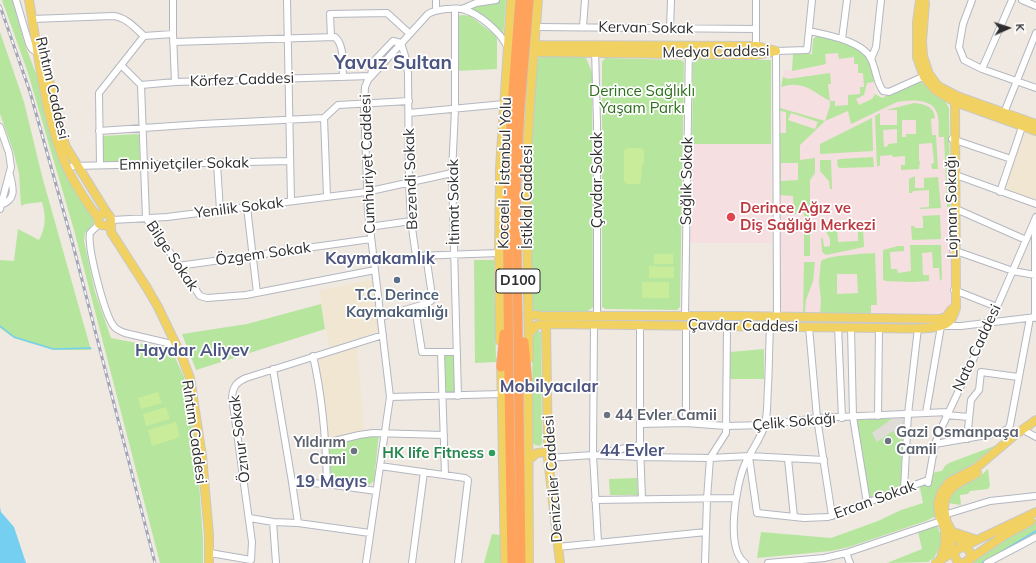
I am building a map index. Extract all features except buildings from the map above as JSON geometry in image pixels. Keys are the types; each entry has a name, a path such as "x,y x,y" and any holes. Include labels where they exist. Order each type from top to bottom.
{"highway":[{"name":"D100","path":"512,563 508,196 510,138 520,0"},
{"name":"Kocaeli - İstanbul Yolu","path":"521,563 516,190 518,142 529,0"},
{"path":"518,274 528,386"},
{"path":"501,367 509,293"}],"main road":[{"name":"Rıhtım Caddesi","path":"29,0 35,18"},
{"name":"Rıhtım Caddesi","path":"34,0 40,53 53,125 68,170 76,184 105,221 186,366 193,391 202,456 210,563"},
{"path":"505,563 499,253 500,168 511,0"},
{"name":"İstiklal Caddesi","path":"529,563 529,333 526,167 538,0"},
{"path":"920,0 917,22 917,49 918,57 927,76 954,98 1024,123 1036,124"},
{"path":"925,0 922,41 927,76"},
{"name":"Medya Caddesi","path":"534,49 756,46 776,51"},
{"name":"Medya Caddesi","path":"595,49 689,54 756,54 776,51"},
{"name":"Rıhtım Caddesi","path":"40,53 62,135 68,151 112,234 147,288 183,366 190,388 199,456 206,563"},
{"path":"954,98 1004,113 1036,131"},
{"name":"Lojman Sokağı","path":"953,308 955,293 954,98"},
{"name":"Lojman Sokağı","path":"954,174 956,210 954,250"},
{"path":"953,317 956,308 955,293"},
{"name":"Çavdar Caddesi","path":"528,314 538,316 944,318 950,314 953,308"},
{"path":"528,314 532,320 544,324"},
{"path":"538,316 544,320 544,324"},
{"name":"Çavdar Caddesi","path":"529,333 533,328 560,316"},
{"name":"Çavdar Caddesi","path":"544,324 918,328 946,325 953,317"},
{"name":"Denizciler Caddesi","path":"544,324 548,455 560,563"},
{"path":"942,518 946,498 952,488 980,471 1027,432 1036,421"},
{"path":"959,563 956,559 948,530 938,510 941,492 949,482 976,468 1011,438 1036,421"},
{"path":"528,445 538,453 548,455"},
{"path":"528,460 538,453"},
{"path":"938,562 954,551 1036,512"},
{"path":"964,563 1005,534 1036,518"},
{"path":"948,530 966,538 977,540"},
{"path":"948,530 965,546 970,552 972,558"},
{"path":"938,562 945,545 948,530"}],"street":[{"name":"Rıhtım Caddesi","path":"16,0 26,37 32,48 40,53"},
{"path":"173,0 173,34 176,82"},
{"path":"287,0 291,201"},
{"path":"436,0 436,10 459,9 476,3 496,0"},
{"path":"583,27 585,0"},
{"path":"670,28 671,0"},
{"path":"756,0 756,54"},
{"path":"743,562 738,556 735,545 735,498 741,474 765,425 767,411 770,327 777,316 776,51 807,50 812,0"},
{"path":"842,39 847,0"},
{"path":"871,59 876,47 881,0"},
{"path":"972,0 963,24 959,47 964,60 982,69 1036,88"},
{"path":"982,69 1012,0"},
{"path":"1022,0 1036,6"},
{"path":"459,9 477,16 494,28 507,46"},
{"name":"İtimat Sokak","path":"458,396 452,172 459,9"},
{"name":"Cumhuriyet Caddesi","path":"366,563 390,398 370,239 366,192 364,104 366,83 428,14 436,10"},
{"path":"331,37 330,14 387,12 410,34"},
{"path":"35,18 118,16 126,20 144,36 173,34"},
{"name":"Kervan Sokak","path":"536,27 756,29"},
{"path":"809,31 842,39 864,49 871,59 879,85 883,91 889,92 927,76"},
{"path":"1004,113 1036,33"},
{"path":"100,166 99,93 122,66 144,36"},
{"path":"174,42 335,36 341,47 343,77"},
{"name":"Bezendi Sokak","path":"401,43 408,68 409,182 411,221 416,256 426,255"},
{"name":"Sağlık Sokak","path":"685,316 689,46"},
{"name":"Çavdar Sokak","path":"595,49 597,122 597,316"},
{"path":"122,66 141,85"},
{"name":"Körfez Caddesi","path":"141,85 176,82 371,76"},
{"name":"Bilge Sokak","path":"141,85 146,218 197,293 202,297 223,297 256,293 375,270"},
{"path":"99,131 324,118 338,105 409,101"},
{"path":"409,113 504,104"},
{"path":"324,118 327,196"},
{"path":"1000,192 1024,123"},
{"path":"0,127 11,161 10,173 1,207"},
{"path":"0,137 9,163 10,173"},
{"path":"954,140 1011,159"},
{"name":"Emniyetçiler Sokak","path":"77,166 217,164 290,161"},
{"path":"217,164 220,210"},
{"path":"68,170 71,167 77,166"},
{"name":"Yenilik Sokak","path":"105,221 248,208 327,196 366,192 452,172"},
{"path":"954,174 1036,204"},
{"path":"248,208 256,293"},
{"path":"956,210 1026,240"},
{"path":"935,444 1006,431 1010,425 1018,377 1034,318 1035,219"},
{"name":"Nato Caddesi","path":"928,481 935,444 947,414 997,308 1035,219"},
{"path":"105,221 90,233 90,244 97,280 112,324 117,330 125,333 174,345"},
{"path":"369,227 411,221"},
{"name":"Özgem Sokak","path":"178,266 370,239"},
{"path":"954,250 1013,271 1035,275"},
{"path":"381,317 430,302 432,298 426,255 499,253"},
{"path":"955,293 997,308"},
{"path":"415,307 422,352 457,352"},
{"path":"953,308 953,317 961,326"},
{"path":"816,317 812,327 817,418 832,516"},
{"name":"Çavdar Caddesi","path":"940,326 961,326 1034,318"},
{"path":"594,324 593,455 598,542"},
{"path":"640,324 640,457 642,500"},
{"path":"686,325 686,423"},
{"path":"705,563 706,499 710,458 726,433 727,326"},
{"path":"926,413 940,326"},
{"path":"838,327 842,418"},
{"path":"851,327 853,417 867,503"},
{"path":"878,416 879,328"},
{"path":"904,489 908,414 918,328"},
{"name":"Öznur Sokak","path":"210,553 240,561 251,560 252,542 250,518 233,391 237,383 246,378 383,335"},
{"path":"441,352 445,475"},
{"path":"313,356 320,391 326,443 328,484"},
{"path":"273,370 298,523"},
{"path":"967,439 971,400 979,390 982,372 1018,377"},
{"path":"390,398 502,394"},
{"name":"Çelik Sokağı","path":"640,424 686,423 726,426 765,425 817,418 926,413 969,416"},
{"path":"1006,431 1011,438"},
{"path":"1027,432 1036,437"},
{"path":"326,443 359,435 385,433 444,436"},
{"path":"593,455 640,445"},
{"path":"548,455 710,458 749,456 824,460"},
{"name":"Ercan Sokak","path":"749,456 758,513 813,518 832,516 928,481"},
{"path":"788,458 794,517"},
{"path":"380,466 465,478 468,482 458,563"},
{"path":"412,563 424,472"},
{"path":"292,482 328,484 376,491"},
{"path":"768,563 824,558 846,553 990,501 1036,496"},
{"path":"595,500 735,498"},
{"path":"250,518 370,533"},
{"path":"273,522 276,563"},
{"path":"558,547 706,532"},
{"path":"987,563 1036,537"},
{"path":"846,553 850,563"}],"shaded area":[{"path":"813,39 858,49 874,76 875,94 881,98 914,83 921,82 945,101 949,108 951,305 943,315 785,312 779,306 778,193 780,91 784,70 792,71 793,54 812,54"},
{"path":"1022,129 1036,134 1036,200 1002,188"},
{"name":"Derince Ağız ve Diş Sağlığı Merkezi","path":"692,144 771,144 771,243 690,243"},
{"path":"372,280 379,331 329,348 320,290"},
{"path":"357,346 364,430 328,440 318,357"},
{"path":"893,418 903,418 902,437 899,440 893,431 877,442 872,433"}],"green space":[{"path":"2,0 12,0 25,45 40,84 49,125 62,165 67,177 94,219 94,223 85,233 84,241 95,292 111,338 157,347 174,355 184,377 198,468 203,540 203,563 160,563 74,230 28,73"},
{"path":"496,0 506,0 503,39 499,34 462,9"},
{"path":"455,16 470,16 495,35 497,39 497,69 455,71"},
{"path":"0,32 24,102 42,176 91,350 54,350 14,338 0,328 0,260 14,261 18,229 39,240 44,226 45,216 42,202 25,204 21,206 19,173 13,150 0,114"},
{"path":"818,35 848,45 856,49 868,61 872,70 874,82 867,83 864,95 856,99 859,105 872,99 875,94 882,98 914,83 921,82 945,101 949,108 950,207 947,207 944,137 939,137 938,117 933,107 919,101 902,101 851,124 848,111 825,121 830,106 830,101 835,101 835,106 848,105 848,95 860,94 860,87 864,87 863,73 858,73 858,64 854,64 854,57 839,59 838,53 825,54 826,64 792,71 793,54 812,54 813,39"},
{"path":"554,54 585,56 592,72 593,307 588,311 531,311 530,161 537,58"},
{"name":"Derince Sağlıklı Yaşam Parkı","path":"605,58 680,60 684,62 680,307 677,310 606,309 602,307 602,62"},
{"path":"693,59 771,60 771,144 692,144"},
{"path":"830,73 831,84 828,84 830,101 802,86 789,85 781,87 783,77 788,79"},
{"path":"914,103 931,108 935,118 931,119 932,135 936,135 938,169 932,169 931,164 934,163 932,143 919,144 919,169 901,170 901,165 905,165 905,156 893,157 892,155 880,156 880,165 877,167 875,116 880,113 880,125 897,125 897,110 886,110","holes":["902,120 916,120 916,134 906,134 906,137 902,137","897,129 897,143 888,144 888,146 884,147 883,130"]},
{"path":"780,108 825,121 800,145 800,160 815,158 815,173 810,180 810,256 804,256 804,213 794,214 793,196 778,195 779,133 786,133 786,112 780,111","holes":["791,113 818,122 815,129 788,120","781,163 798,163 798,180 781,181"]},
{"path":"872,118 873,151 820,154 820,144"},
{"path":"139,135 140,161 105,163 103,161 103,136"},
{"path":"627,148 641,148 644,151 644,163 642,165 641,181 639,184 627,184 624,181 624,151"},
{"path":"873,157 874,167 838,167 837,160 840,159"},
{"path":"820,160 831,160 832,189 830,189 829,181 820,171"},
{"path":"915,176 915,188 924,188 924,178 938,177 941,208 917,208 929,207 929,190 913,191 912,193 909,193 909,179"},
{"path":"940,215 941,239 912,240 911,226 914,226 915,228 923,228 922,216"},
{"path":"858,228 863,228 864,247 826,255 822,252 821,237 823,239 824,247 830,246 830,239 825,229 837,229 838,242 858,241"},
{"path":"910,245 941,245 942,279 940,281 939,268 933,268 932,252 922,253 923,275 929,275 929,281 885,281 883,279 883,250 904,246 904,251 890,252 891,269 897,269 898,273 911,271"},
{"path":"875,253 877,305 871,305 871,314 820,314 821,300 819,281 821,261 831,257","holes":["837,274 857,274 858,293 837,294"]},
{"path":"654,254 673,254 673,264 654,264"},
{"path":"474,260 494,260 496,362 475,363"},
{"path":"804,262 815,262 813,281 806,300 805,313 803,313"},
{"path":"649,266 674,267 674,278 649,278"},
{"path":"642,282 669,282 669,298 642,298"},
{"path":"321,304 325,329 196,370 182,334 247,324"},
{"path":"536,330 541,332 542,443 540,446 535,445 532,441 532,336"},
{"path":"764,349 764,379 730,379 730,352"},
{"path":"444,355 454,355 455,392 445,392"},
{"path":"158,392 162,403 141,409 138,398"},
{"path":"166,407 170,419 146,426 143,414"},
{"path":"903,418 901,485 869,498 856,421"},
{"path":"176,422 180,437 152,446 148,430"},
{"path":"379,433 374,481 365,488 327,484 326,443"},
{"path":"997,445 968,468 936,516 926,521 849,547 831,551 757,558 761,532 831,538 878,521 901,510 923,503 919,483 928,480 935,472 942,471 949,463"},
{"path":"988,469 990,486 988,489 970,491 968,494 960,495 961,505 948,503 954,492"},
{"path":"637,478 638,495 610,495 609,479"},
{"path":"1036,522 1036,535 986,563 968,563 1012,534"},
{"path":"937,525 941,536 941,545 934,558 928,562 887,563 922,549 918,532"},
{"path":"492,534 500,535 500,563 484,563"}],"water":[{"path":"0,507 1,512 14,527 26,563 0,563"}],"waterway":[{"path":"0,326 14,337 53,349 91,348"},
{"path":"991,558 1036,531"},
{"path":"982,563 986,560"}],"railway":[{"path":"0,6 30,92 73,245 155,563"}],"place":[{"name":"Derince Ağız ve Diş Sağlığı Merkezi","path":"731,217"},
{"name":"T.C. Derince Kaymakamlığı","path":"397,280"},
{"name":"44 Evler Camii","path":"607,415"},
{"name":"Gazi Osmanpaşa Camii","path":"888,441"},
{"name":"Yıldırım Cami","path":"354,451"},
{"name":"HK life Fitness","path":"492,453"}],"district":[{"name":"Yavuz Sultan","path":"393,63"},
{"name":"Kaymakamlık","path":"380,259"},
{"name":"Haydar Aliyev","path":"192,351"},
{"name":"Mobilyacılar","path":"549,387"},
{"name":"44 Evler","path":"632,451"},
{"name":"19 Mayıs","path":"331,482"}]}
